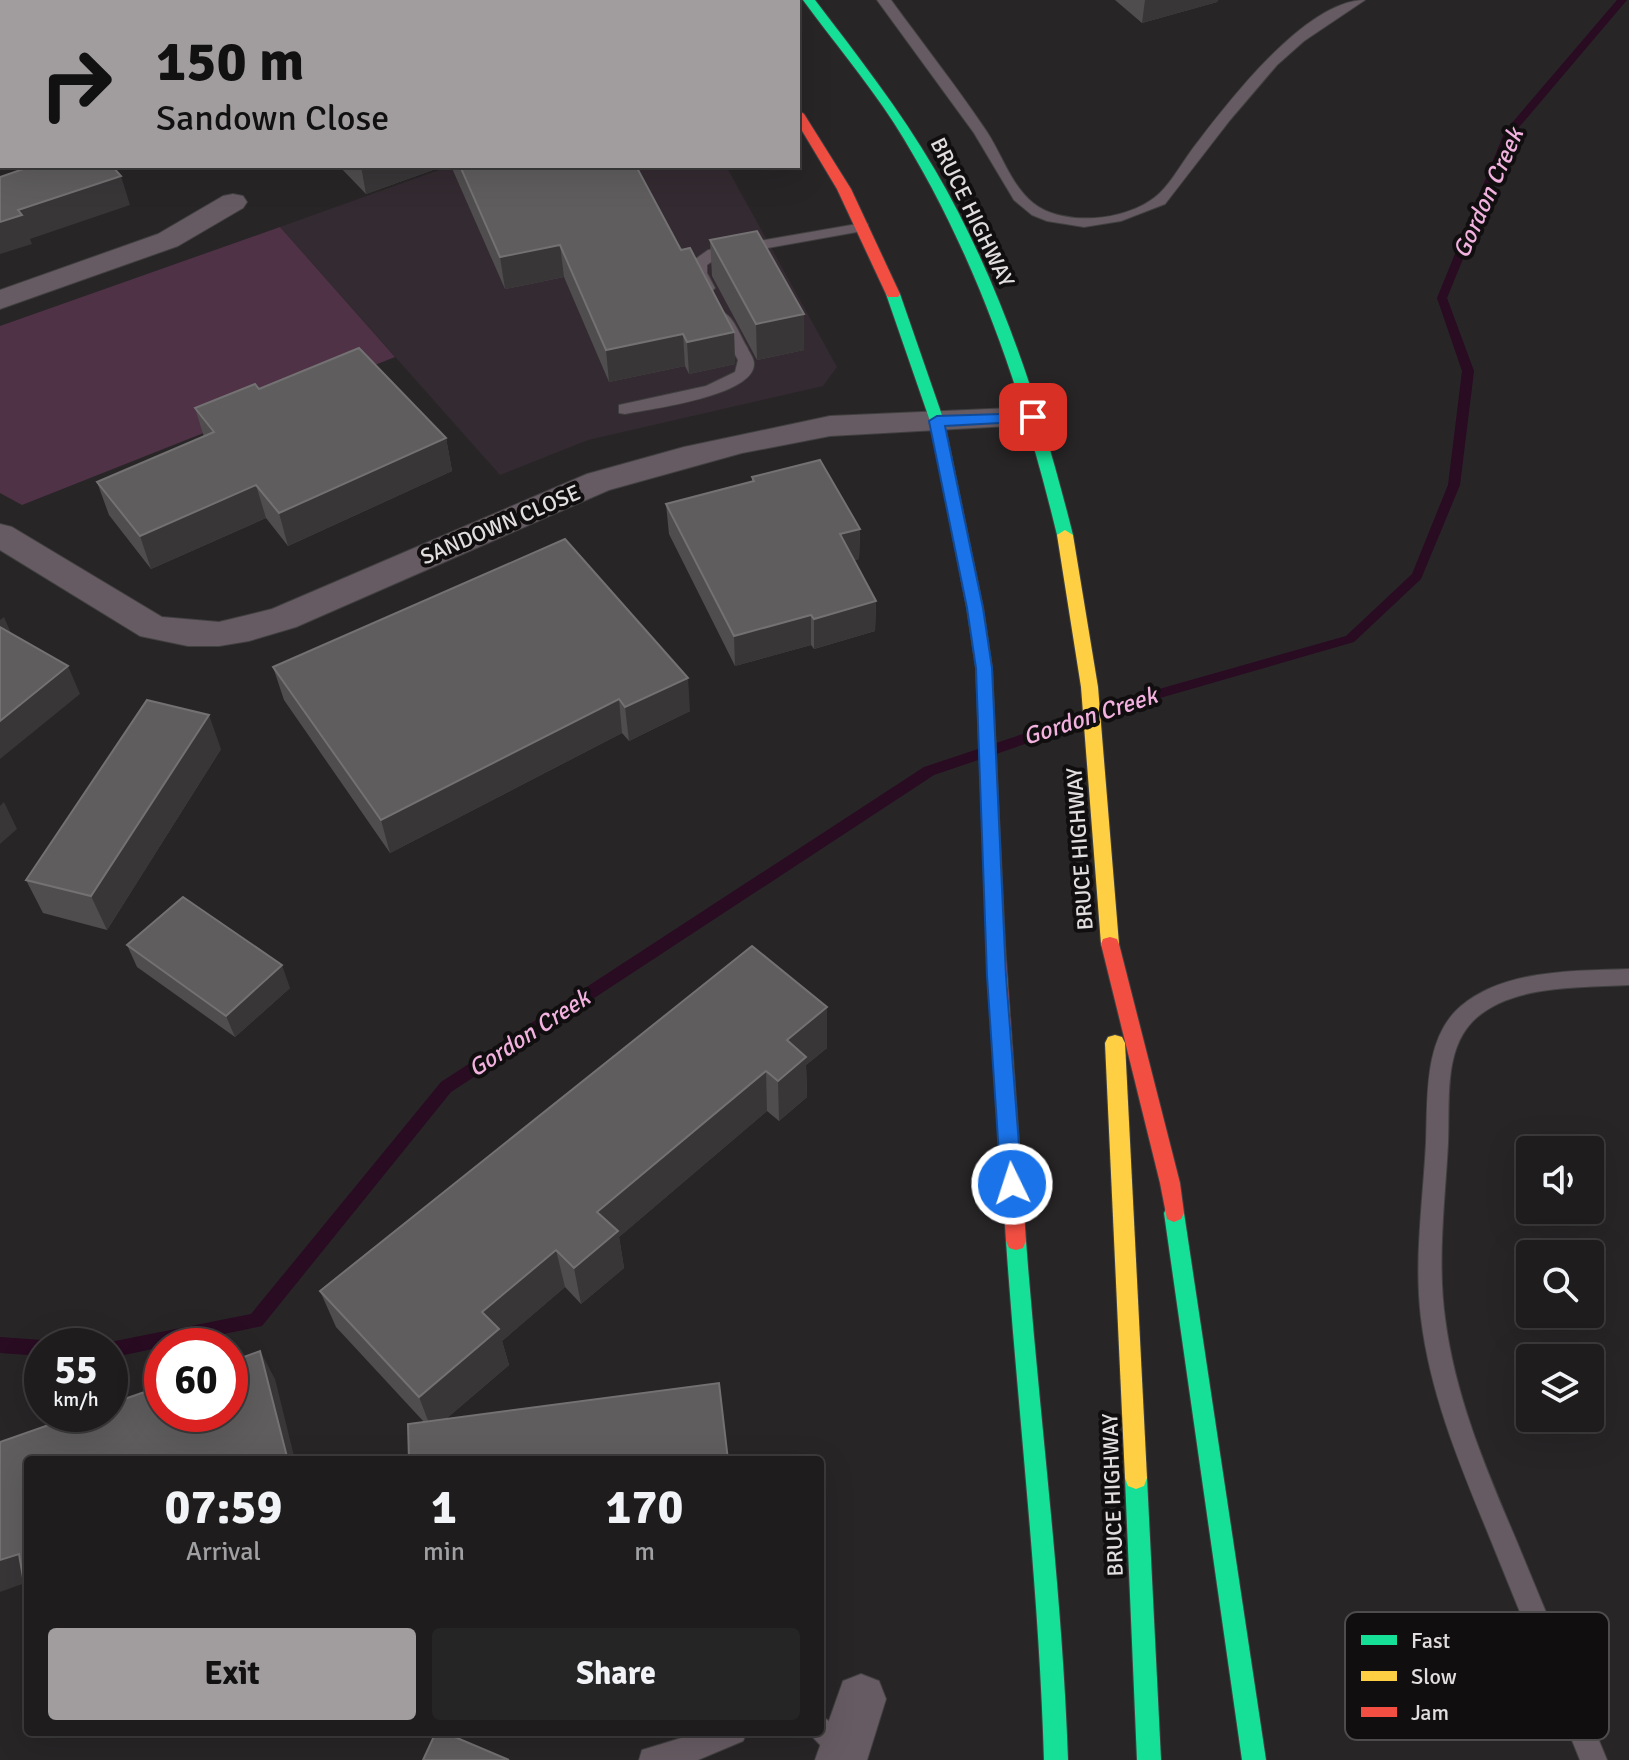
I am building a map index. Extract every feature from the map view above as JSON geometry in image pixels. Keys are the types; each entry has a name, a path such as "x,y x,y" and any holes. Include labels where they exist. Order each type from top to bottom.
{"main road":[{"name":"BRUCE HIGHWAY","path":"809,0 888,106 933,178 968,246 990,297 1033,417 1057,497 1081,619 1097,766 1110,944 1149,1760"},
{"path":"800,117 844,189 894,296 937,421 975,608 984,668 997,976 1027,1394 1053,1664 1056,1760"},
{"path":"1110,944 1170,1183 1254,1760"}],"street":[{"path":"0,300 168,240 233,202"},
{"name":"SANDOWN CLOSE","path":"0,535 152,627 213,637 242,633 284,618 598,482 718,448 833,426 1033,417"},
{"path":"841,1760 861,1699"}],"lane":[{"path":"884,0 981,134 1022,201 1037,212 1094,222 1140,212 1160,201 1274,60 1314,27 1358,0"},
{"path":"625,409 734,381 746,368 746,360 699,273 699,263 704,257 728,249 863,227"},
{"path":"1533,1612 1468,1456 1444,1383 1432,1315 1433,1217 1441,1076 1449,1041 1462,1019 1476,1006 1522,988 1629,977"},
{"path":"824,1731 833,1739 841,1760"},
{"path":"652,1760 682,1753 724,1736"},
{"path":"1586,1740 1594,1760"}],"shaded area":[{"path":"444,168 727,168 837,367 823,386 588,440 500,475 280,227"},
{"path":"280,227 395,357 22,505 0,493 0,326"}],"building":[{"path":"26,168 114,168 121,176 18,210 22,215 0,222 0,177"},
{"path":"461,168 637,168 681,250 690,248 734,332 687,342 683,334 606,350 560,245 500,257"},
{"path":"757,231 804,314 756,324 710,240"},
{"path":"359,348 446,438 279,513 256,485 140,536 97,482 214,432 195,408 255,384 259,389"},
{"path":"820,460 860,529 840,534 876,601 814,619 811,615 734,636 666,504"},
{"path":"565,539 688,678 625,707 619,699 381,820 273,667"},
{"path":"0,627 68,666 0,721"},
{"path":"147,700 209,715 91,896 26,880"},
{"path":"183,897 282,965 226,1016 127,945"},
{"path":"752,946 827,1007 787,1040 806,1057 778,1081 766,1071 597,1212 618,1231 574,1268 556,1250 482,1312 499,1329 419,1397 320,1291"},
{"path":"260,1351 287,1456 24,1456 24,1583 19,1554 0,1560 0,1442 29,1432 128,1432 128,1398 144,1392 144,1432 248,1432 248,1355"},
{"path":"719,1383 728,1456 409,1456 408,1424"},
{"path":"434,1736 452,1736 509,1760 423,1760"}],"waterway":[{"name":"Gordon Creek","path":"128,1346 256,1321 446,1087 929,771 1157,694 1350,639 1417,576 1454,485 1468,371 1442,298 1510,131 1622,0"},
{"name":"Gordon Creek","path":"0,1345 24,1347"}],"traffic: fast":[{"path":"809,0 900,123 955,219 979,270 1020,374 1065,535"},
{"path":"893,294 937,421 975,608 984,668 996,945"},
{"path":"1174,1213 1254,1760"},
{"path":"1016,1241 1027,1394"},
{"path":"1027,1394 1053,1664 1056,1760"},
{"path":"1136,1478 1149,1760"}],"traffic: slow":[{"path":"1065,535 1090,687 1110,944"},
{"path":"1115,1043 1136,1478"}],"traffic: jam":[{"path":"800,117 844,189 893,294"},
{"path":"1110,944 1170,1183 1174,1213"},
{"path":"996,945 1016,1241"}],"route":[{"path":"1012,1184 997,976 984,668 937,421 1033,417"}]}
